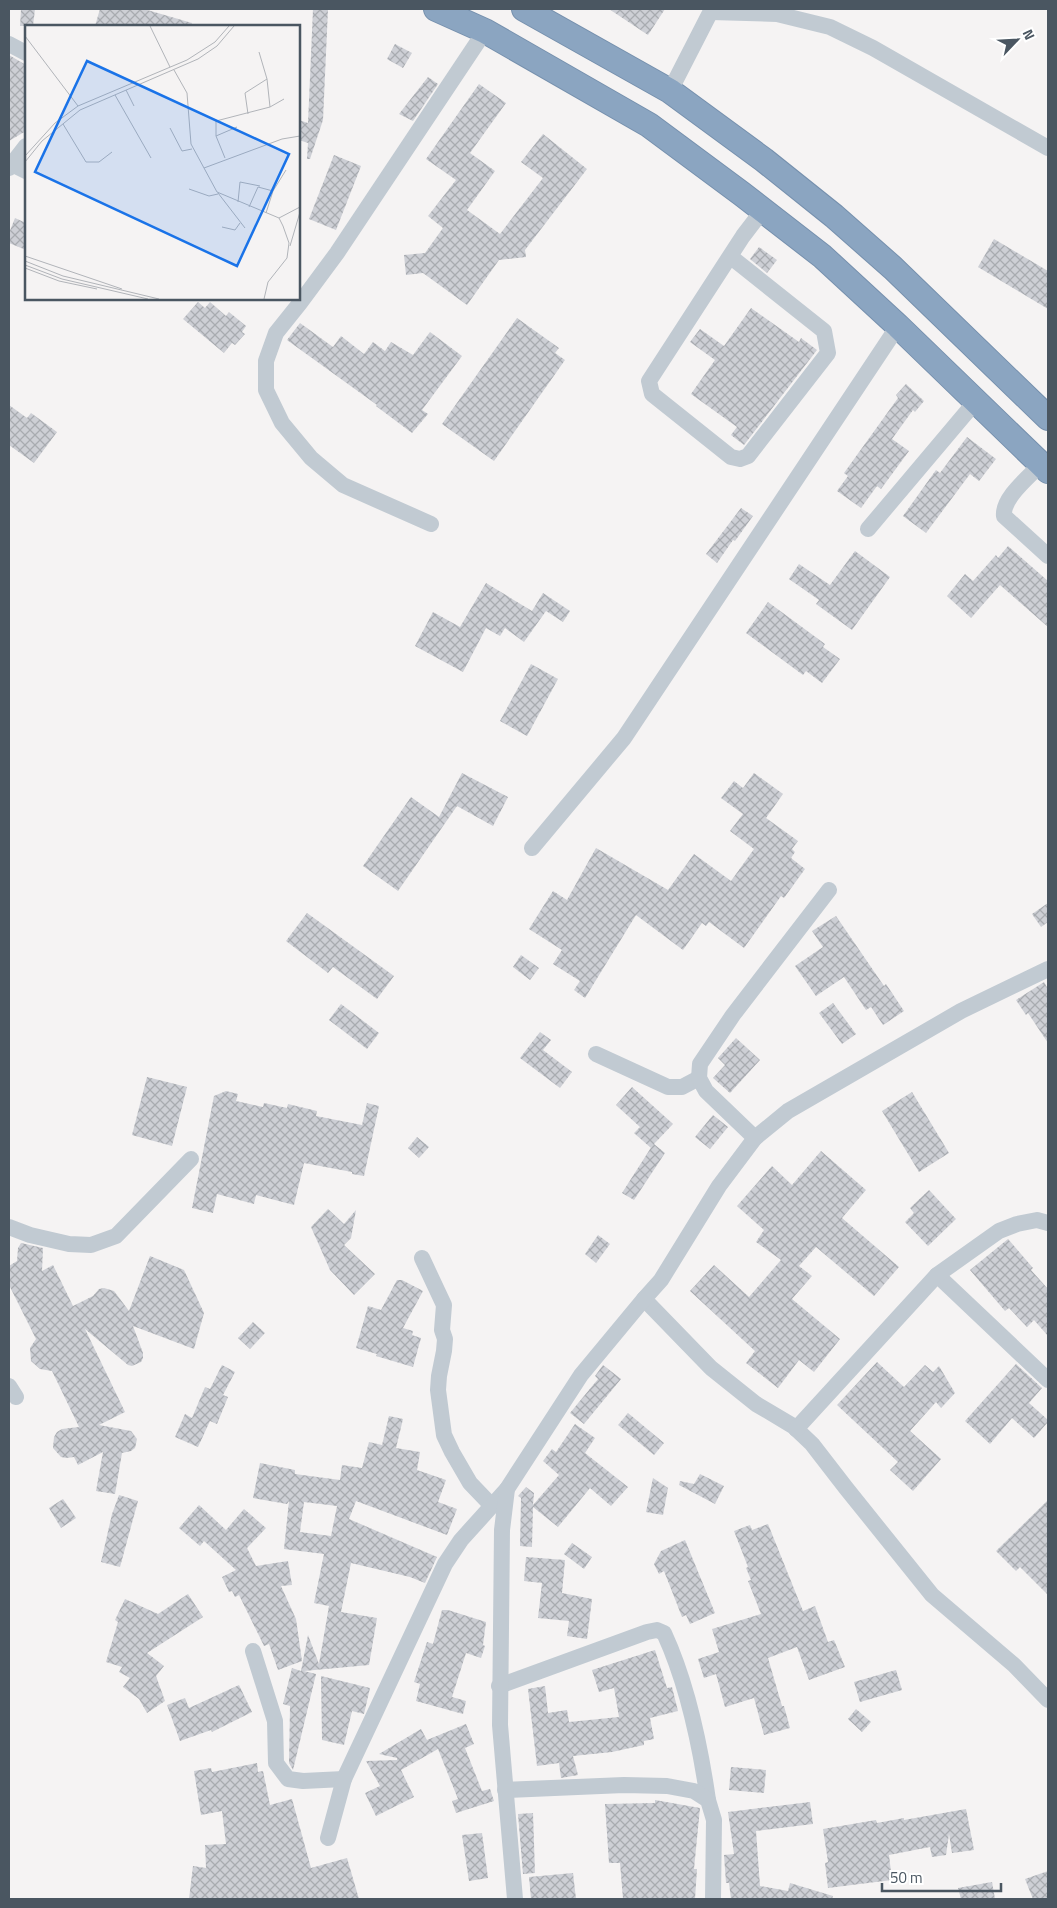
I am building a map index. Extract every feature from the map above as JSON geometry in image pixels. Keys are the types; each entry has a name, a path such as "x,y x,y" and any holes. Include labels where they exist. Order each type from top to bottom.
{"highway":[{"path":"437,9 485,31 649,125 763,210 822,256 898,326 1045,468"},
{"path":"524,9 670,92 764,160 834,216 893,268 1048,418"}],"street":[{"path":"670,92 711,10 777,14 830,26 873,48 1048,148"},
{"path":"431,524 343,485 311,458 282,423 266,390 266,361 276,333 300,304 337,253 485,31"},
{"path":"9,44 25,52"},
{"path":"16,168 25,148"},
{"path":"731,257 824,331 828,353 748,456 740,459 731,457 652,394 649,381 743,236 763,210"},
{"path":"532,848 624,738 898,326"},
{"path":"868,529 976,401"},
{"path":"1045,468 1007,501 1004,508 1004,516 1048,556"},
{"path":"754,1138 706,1091 699,1078 700,1064 733,1015 829,890"},
{"path":"328,1838 344,1779 445,1564 461,1540 508,1489 581,1375 661,1280 719,1186 754,1138 788,1111 961,1011 1048,969"},
{"path":"596,1054 668,1087 682,1087 699,1078"},
{"path":"9,1228 69,1244 91,1245 116,1236 191,1159"},
{"path":"796,1429 937,1275 999,1231 1016,1224 1037,1220 1048,1223"},
{"path":"422,1258 444,1305 442,1330 445,1339 438,1390 444,1435 470,1483 492,1506"},
{"path":"937,1275 1048,1380"},
{"path":"644,1299 711,1368 756,1404 796,1429 812,1444 932,1596 1014,1665 1048,1700"},
{"path":"508,1489 502,1530 500,1726 515,1899"},
{"path":"500,1686 647,1632 657,1630 664,1633 680,1674 701,1747 708,1800 714,1820 713,1899"},
{"path":"253,1651 275,1722 276,1763 288,1779 303,1781 344,1779"},
{"path":"505,1790 624,1785 666,1786 694,1791 708,1800"}],"building":[{"path":"21,9 35,9 33,25 20,26"},
{"path":"100,9 144,9 192,23 191,25 95,25"},
{"path":"313,9 328,9 323,120 310,159 307,159 308,143 300,140 300,120 308,123"},
{"path":"609,9 665,9 648,35"},
{"path":"395,44 412,53 403,68 387,59"},
{"path":"9,55 25,64 25,132 9,141"},
{"path":"428,77 438,84 413,121 399,114"},
{"path":"479,84 506,103 470,153 495,171 467,210 500,234 543,178 521,162 543,134 587,169 525,250 526,257 499,260 467,305 423,273 406,275 404,255 425,253 443,228 428,216 456,180 426,159"},
{"path":"334,155 361,166 336,230 309,219"},
{"path":"15,218 25,223 25,250 9,243 9,233"},
{"path":"994,239 1048,271 1048,309 978,267"},
{"path":"759,247 777,260 767,273 750,259"},
{"path":"198,302 205,308 210,302 226,316 229,312 246,326 242,332 245,334 235,345 232,343 224,353 183,319"},
{"path":"751,308 799,342 801,338 817,350 744,445 731,435 737,427 691,394 715,360 690,342 700,329 724,346"},
{"path":"517,318 559,348 555,353 565,360 494,461 442,424"},
{"path":"300,323 333,347 341,336 364,354 373,342 385,351 391,342 413,355 430,332 462,356 422,410 428,414 412,433 377,405 287,340"},
{"path":"906,384 924,401 915,412 913,410 892,439 909,451 881,489 877,486 861,508 837,491 848,476 844,473 898,398 896,395"},
{"path":"9,405 27,418 31,413 57,432 34,463 9,445"},
{"path":"967,437 996,459 979,481 970,474 926,533 903,516 936,470 940,473"},
{"path":"741,508 753,516 717,563 706,554"},
{"path":"1008,546 1048,581 1048,627 1000,585 971,618 947,596 965,574 973,581 996,555 998,558"},
{"path":"855,551 890,577 852,630 816,604 819,600 789,579 799,564 830,585"},
{"path":"486,583 532,611 543,593 570,611 563,622 546,611 524,642 505,628 500,636 486,628 463,672 415,646 433,612 460,627"},
{"path":"768,602 825,644 823,647 840,659 822,683 806,671 803,675 746,633"},
{"path":"531,664 558,679 527,736 500,721"},
{"path":"462,773 508,797 493,826 457,806 398,891 363,866 411,797 439,817"},
{"path":"754,773 783,794 766,818 798,841 792,849 795,852 791,858 805,869 784,898 781,896 744,948 709,922 706,926 702,923 683,950 636,915 585,998 574,990 580,981 553,964 562,950 529,929 553,891 567,900 596,848 668,890 694,854 731,881 754,849 730,831 743,814 721,798 734,781 743,788"},
{"path":"1048,903 1048,922 1041,927 1032,914"},
{"path":"307,913 394,976 377,999 333,967 328,973 286,941"},
{"path":"836,916 884,986 886,984 904,1011 883,1025 871,1007 866,1010 844,977 816,996 795,966 823,947 812,931"},
{"path":"521,955 539,968 530,980 513,967"},
{"path":"1044,982 1048,989 1048,1043 1028,1013 1026,1015 1016,1000"},
{"path":"833,1003 856,1034 842,1044 819,1013"},
{"path":"341,1004 379,1033 367,1049 329,1020"},
{"path":"540,1032 551,1040 543,1050 572,1072 560,1088 520,1058"},
{"path":"736,1038 760,1060 730,1093 713,1078 725,1065 718,1058"},
{"path":"147,1077 187,1087 172,1146 132,1135"},
{"path":"632,1087 673,1124 654,1144 665,1153 634,1200 622,1193 651,1148 634,1133 640,1127 616,1105"},
{"path":"226,1091 238,1094 236,1101 263,1107 264,1103 287,1108 288,1104 317,1111 316,1116 362,1125 367,1103 379,1106 364,1176 304,1163 294,1205 256,1195 254,1204 217,1194 213,1213 192,1208 214,1096"},
{"path":"912,1092 949,1153 919,1172 882,1111"},
{"path":"713,1115 728,1127 710,1149 695,1137"},
{"path":"417,1137 429,1147 419,1158 408,1148"},
{"path":"821,1151 866,1190 842,1218 899,1267 874,1296 816,1247 799,1266 812,1276 792,1299 840,1339 814,1372 799,1360 778,1388 746,1363 755,1351 690,1291 714,1265 749,1297 781,1260 756,1242 764,1230 737,1206 772,1166 792,1185"},
{"path":"929,1190 956,1219 928,1246 905,1222 914,1213 910,1208"},
{"path":"328,1209 344,1224 356,1210 351,1238 344,1245 375,1274 354,1295 330,1270 311,1227"},
{"path":"598,1235 610,1244 596,1263 585,1254"},
{"path":"1008,1239 1048,1289 1048,1336 1034,1320 1027,1327 1009,1308 1005,1311 970,1270"},
{"path":"21,1243 43,1248 42,1271 53,1265 73,1306 93,1296 99,1289 104,1288 114,1291 129,1311 150,1256 184,1270 204,1313 194,1349 133,1326 143,1358 141,1362 132,1366 128,1365 85,1329 125,1412 99,1425 131,1431 137,1439 135,1448 122,1453 115,1494 96,1491 103,1452 78,1465 74,1457 61,1457 53,1448 54,1437 57,1432 62,1429 79,1427 52,1371 40,1369 31,1361 30,1348 36,1339 9,1285 9,1266 17,1261 18,1248"},
{"path":"397,1280 402,1280 423,1291 403,1328 413,1331 412,1335 421,1338 413,1367 356,1348 368,1306 381,1310"},
{"path":"253,1322 265,1333 250,1349 238,1338"},
{"path":"877,1362 904,1387 925,1365 933,1372 939,1366 955,1393 941,1408 936,1402 910,1431 941,1459 913,1491 890,1470 898,1462 837,1405"},
{"path":"1016,1364 1042,1388 1029,1403 1048,1422 1034,1438 1012,1418 990,1444 965,1421"},
{"path":"222,1365 235,1372 223,1395 228,1397 217,1424 210,1421 198,1447 175,1437 185,1414 192,1418 205,1387 210,1389"},
{"path":"603,1365 621,1379 584,1424 570,1413 598,1379 595,1376"},
{"path":"628,1413 664,1443 654,1455 618,1425"},
{"path":"389,1416 403,1419 396,1448 420,1452 417,1470 446,1480 438,1502 457,1509 447,1535 356,1501 349,1519 437,1557 425,1583 410,1577 351,1563 341,1612 377,1618 369,1665 304,1671 316,1674 293,1770 289,1763 290,1706 283,1704 292,1668 301,1671 308,1635 319,1664 329,1606 314,1603 324,1554 284,1549 289,1501 287,1504 253,1498 260,1463 295,1470 295,1474 340,1480 342,1465 362,1468 369,1442 382,1445","holes":["304,1502 337,1506 331,1536 300,1532"]},
{"path":"575,1424 595,1438 585,1453 628,1487 611,1506 590,1488 558,1527 533,1507 532,1547 520,1546 521,1498 518,1496 526,1487 534,1493 533,1505 559,1475 543,1461 552,1449 556,1452"},
{"path":"700,1474 724,1486 715,1504 679,1485 680,1481 694,1484"},
{"path":"653,1478 668,1488 663,1515 646,1512"},
{"path":"119,1495 138,1501 120,1567 101,1562 112,1514"},
{"path":"63,1499 76,1518 61,1528 49,1508"},
{"path":"1048,1500 1048,1595 1020,1567 1016,1571 996,1551"},
{"path":"199,1505 226,1530 244,1509 266,1528 247,1548 256,1566 288,1561 292,1585 281,1586 296,1619 302,1661 278,1670 269,1644 264,1646 239,1595 235,1597 232,1591 229,1592 222,1577 236,1570 204,1541 200,1546 179,1528"},
{"path":"768,1524 803,1611 815,1606 828,1642 834,1640 845,1667 809,1680 797,1647 768,1658 790,1728 764,1735 754,1698 725,1707 716,1674 704,1678 698,1659 719,1652 712,1629 761,1614 748,1581 751,1580 746,1568 748,1567 734,1531 750,1525 752,1530"},
{"path":"685,1540 715,1613 690,1624 686,1615 682,1617 664,1571 659,1574 654,1564 661,1551"},
{"path":"572,1543 592,1557 584,1569 564,1554"},
{"path":"526,1557 565,1560 562,1593 592,1599 587,1639 567,1636 569,1621 538,1618 542,1583 524,1581"},
{"path":"188,1594 203,1617 147,1653 164,1666 156,1676 165,1701 147,1713 139,1699 123,1687 130,1678 119,1672 122,1667 106,1662 118,1622 115,1620 125,1599 158,1614"},
{"path":"442,1610 448,1610 486,1622 483,1645 485,1646 481,1658 466,1653 452,1697 466,1701 463,1714 416,1701 420,1684 414,1682 427,1642 433,1644"},
{"path":"655,1650 667,1688 672,1687 678,1711 650,1718 654,1739 644,1741 644,1745 612,1752 573,1756 578,1775 561,1778 559,1763 537,1766 528,1689 545,1686 548,1713 567,1710 569,1722 619,1717 614,1688 599,1692 592,1670"},
{"path":"896,1670 902,1690 860,1702 854,1682"},
{"path":"321,1676 370,1688 364,1714 352,1711 344,1745 322,1740"},
{"path":"239,1685 252,1712 212,1732 211,1730 180,1741 167,1705 185,1698 189,1708"},
{"path":"856,1709 871,1722 862,1732 848,1719"},
{"path":"466,1724 474,1744 465,1748 482,1791 490,1789 494,1801 456,1813 452,1801 458,1799 438,1749 401,1770 414,1797 376,1816 365,1793 380,1786 366,1761 397,1760 397,1758 379,1754 421,1729 427,1740"},
{"path":"257,1763 258,1772 263,1771 270,1805 292,1799 311,1868 347,1858 359,1899 189,1899 193,1866 206,1868 205,1845 226,1844 222,1811 201,1815 194,1771 211,1768 212,1772"},
{"path":"731,1767 766,1770 764,1793 729,1790"},
{"path":"655,1800 700,1808 694,1869 697,1869 695,1899 623,1899 620,1863 609,1863 605,1804 655,1803"},
{"path":"810,1802 813,1824 756,1831 760,1886 788,1891 790,1883 833,1896 832,1899 731,1899 729,1883 726,1883 724,1855 734,1854 728,1812"},
{"path":"966,1809 974,1850 952,1853 949,1834 946,1855 932,1857 930,1847 889,1855 892,1880 828,1888 825,1863 828,1862 823,1829 876,1820 877,1823 904,1818 904,1820"},
{"path":"533,1813 535,1873 523,1874 518,1814"},
{"path":"482,1833 488,1878 469,1881 462,1835"},
{"path":"1048,1871 1048,1899 1033,1899 1025,1879"},
{"path":"573,1873 576,1899 531,1899 529,1877"},
{"path":"992,1882 995,1899 961,1899 958,1888"}]}
